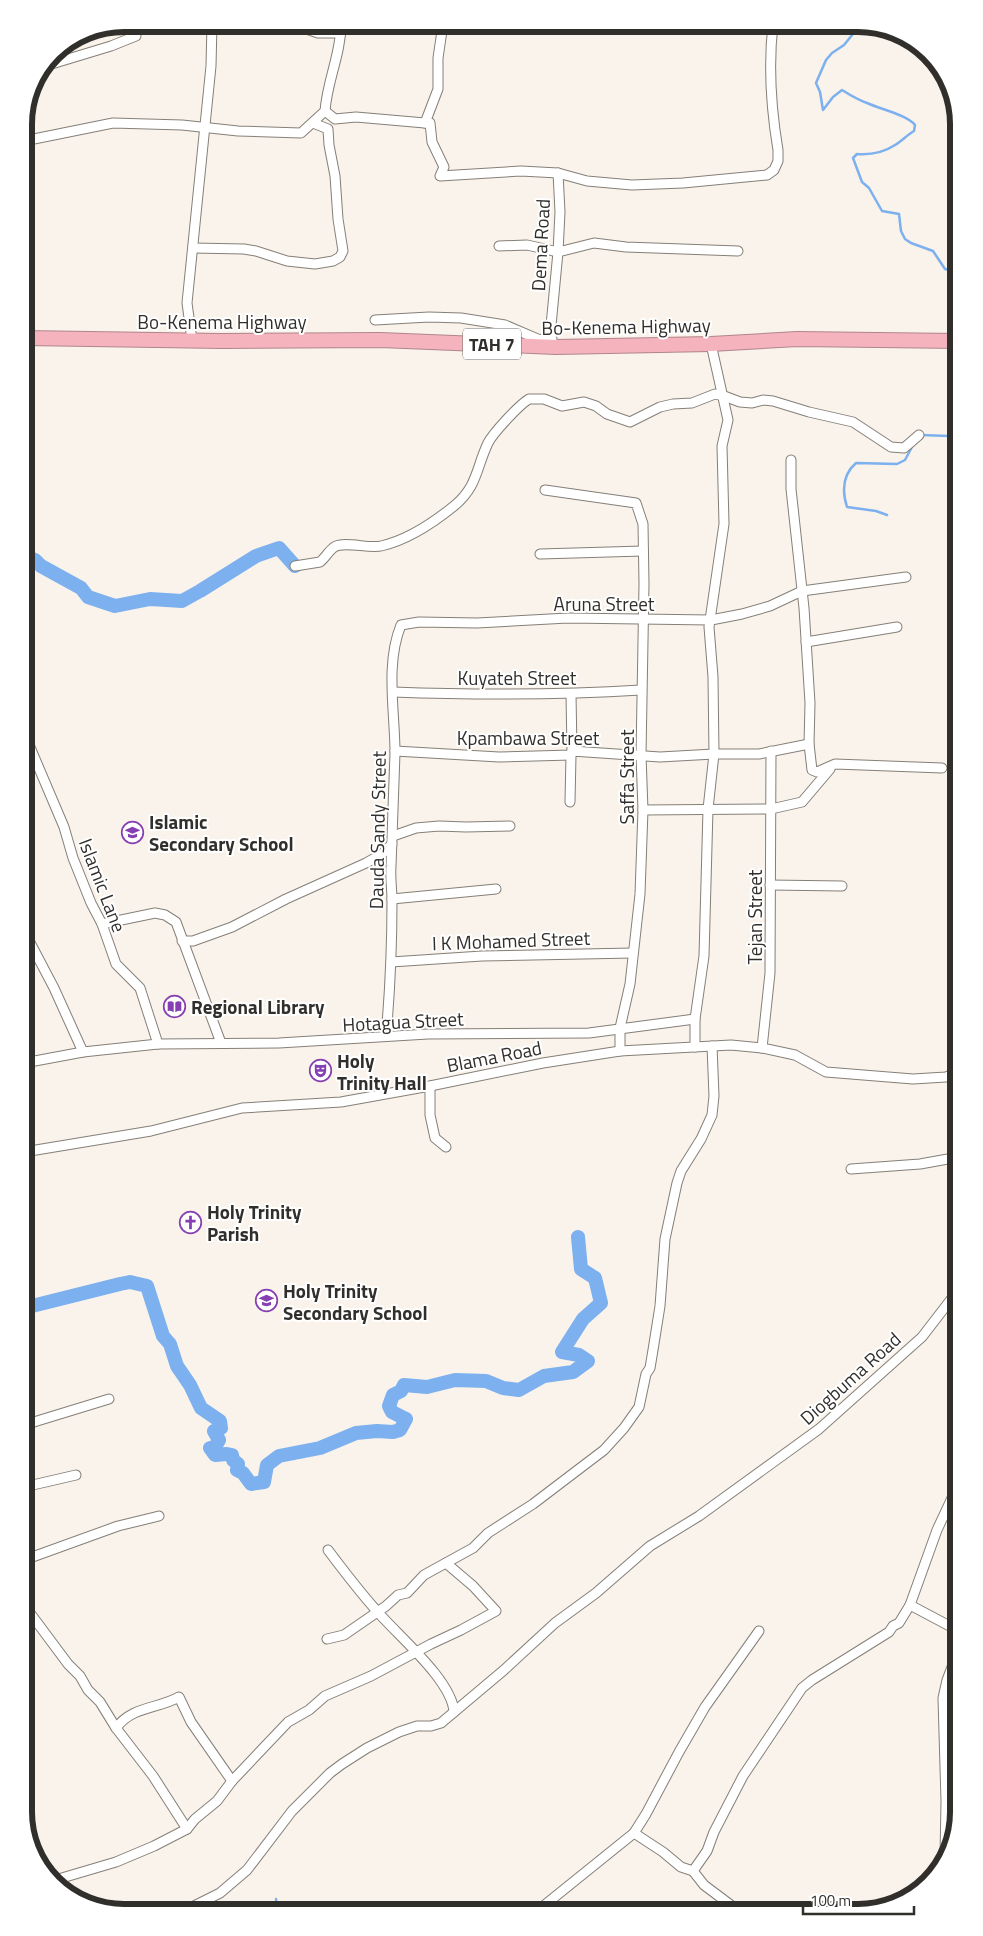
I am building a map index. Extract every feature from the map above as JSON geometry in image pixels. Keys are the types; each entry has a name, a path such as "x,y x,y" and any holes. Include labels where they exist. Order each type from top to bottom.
{"highway":[{"name":"Bo-Kenema Highway","path":"33,338 553,341 711,344 797,339 951,341"}],"street":[{"path":"192,340 188,303 212,57 212,33"},
{"path":"33,140 66,134 85,127 113,122 182,125 238,131 301,133 324,111 335,67 340,33"},
{"path":"425,123 438,89 438,58 442,33"},
{"path":"324,111 335,119 356,117 430,123 432,142 444,167 440,176 520,171 558,173 587,181 656,185 767,175 774,170 778,161 770,81 772,33"},
{"path":"56,63 111,46 136,36"},
{"path":"193,248 244,249 279,259 315,264 334,261 340,257 343,251 339,237 336,192 328,129 335,119"},
{"path":"313,123 328,129"},
{"name":"Dema Road","path":"553,341 560,212 558,173"},
{"path":"500,246 527,245 558,252 594,243 626,247 738,251"},
{"path":"375,320 429,317 461,318 505,325 540,340 553,341"},
{"path":"695,1047 695,1019 704,956 708,809 714,754 713,677 709,627 724,524 722,446 728,420 711,344"},
{"path":"295,566 320,562 334,547 344,544 362,547 380,546 410,537 455,505 470,490 479,471 488,442 527,400 544,399 562,406 584,402 596,406 612,416 630,422 660,408 673,404 692,403 715,394 740,402 752,403 773,400 809,412 853,422 891,447 904,448 919,435"},
{"path":"791,460 806,642 812,770 817,772 835,764 942,768"},
{"name":"Saffa Street","path":"545,490 636,503 642,524 643,619 641,690 643,727 641,755 643,810 640,894 630,984 620,1028 620,1051"},
{"path":"540,554 643,551"},
{"name":"Aruna Street","path":"401,625 419,622 477,624 568,618 711,620 770,606 802,591 906,577"},
{"name":"Dauda Sandy Street","path":"386,1036 391,962 392,899 390,868 394,751 394,640 401,625"},
{"path":"806,642 897,627"},
{"name":"Kuyateh Street","path":"393,692 475,695 570,694 641,690"},
{"path":"570,694 572,753 570,802"},
{"name":"Kpambawa Street","path":"394,751 500,757 572,753 660,757 759,754 771,750 810,744"},
{"name":"Tejan Street","path":"762,1048 770,972 771,750"},
{"name":"Islamic Lane","path":"33,753 64,827 73,858 102,924 116,964 140,988 158,1044"},
{"path":"643,810 771,809 795,804 802,802 819,780 835,764"},
{"path":"182,941 193,941 232,927 286,898 366,863 382,854 392,840 416,828 439,826 466,828 510,826"},
{"path":"770,885 842,886"},
{"path":"392,899 496,889"},
{"path":"102,924 155,913 165,914 176,922 221,1043"},
{"path":"33,947 54,988 83,1052"},
{"name":"I K Mohamed Street","path":"391,962 482,956 633,954"},
{"name":"Hotagua Street","path":"32,1061 83,1052 158,1044 334,1041 386,1036 589,1033 695,1019"},
{"name":"Blama Road","path":"32,1151 151,1131 242,1108 341,1102 543,1063 620,1051 731,1045 762,1048 795,1056 826,1072 913,1079 951,1075"},
{"path":"327,1639 344,1635 398,1594 407,1593 424,1575 473,1548 488,1533 533,1504 604,1450 624,1428 639,1407 646,1374 650,1368 667,1228 680,1171 701,1139 712,1115 714,1096 712,1046"},
{"path":"430,1086 430,1115 435,1138 446,1147"},
{"path":"851,1169 920,1164 951,1158"},
{"name":"Diogbuma Road","path":"202,1903 235,1881 259,1855 292,1811 330,1773 367,1748 399,1732 417,1726 442,1723 504,1670 555,1622 596,1593 644,1551 700,1516 812,1434 849,1404 885,1368 922,1336 951,1299"},
{"path":"32,1422 108,1399"},
{"path":"32,1485 76,1475"},
{"path":"693,1871 707,1851 724,1812 755,1757 806,1684 889,1632 899,1623 910,1605 937,1530 951,1500"},
{"path":"32,1557 118,1526 159,1516"},
{"path":"328,1550 376,1611 402,1636 440,1680 454,1702 454,1712"},
{"path":"60,1878 116,1862 154,1846 187,1829 195,1819 217,1800 232,1781 288,1722 309,1710 325,1696 372,1676 496,1611 473,1586 446,1563"},
{"path":"910,1605 951,1626"},
{"path":"32,1616 59,1653 80,1676 88,1690 100,1702 116,1728 153,1776 187,1829"},
{"path":"546,1904 634,1833 705,1707 759,1631"},
{"path":"945,1842 943,1698 951,1670"},
{"path":"116,1728 123,1719 137,1711 170,1702 179,1697 191,1722 232,1781"},
{"path":"634,1833 663,1852 681,1867 693,1871 704,1885 729,1904"}],"waterway":[{"path":"854,33 844,45 832,53 826,60 816,83 820,92 823,110 833,97 842,90 860,100 906,118 915,125 914,131 890,148 877,153 857,154 853,158 862,182 869,188 882,211 899,214 901,231 905,239 933,251 945,269 951,271"},
{"path":"920,435 949,436 951,434"},
{"path":"887,515 876,511 847,507 844,495 846,478 856,463 897,464 905,460 913,445"},
{"path":"33,559 41,566 81,588 88,597 115,606 150,599 182,601 256,556 279,548 295,566"},
{"path":"32,1306 130,1282 147,1286 163,1336 170,1344 177,1366 190,1385 201,1408 220,1421 221,1428 214,1431 219,1440 215,1447 210,1448 215,1455 232,1455 233,1460 238,1464 237,1470 243,1473 251,1484 264,1482 267,1465 279,1456 320,1448 356,1433 393,1432 400,1430 406,1419 392,1412 389,1406 393,1395 401,1391 404,1385 427,1387 455,1380 486,1381 503,1388 519,1390 544,1376 573,1372 588,1361 579,1355 562,1352 583,1319 601,1303 595,1278 581,1269 578,1237"},
{"path":"276,1899 277,1903"}],"place":[{"name":"Islamic Secondary School","path":"133,832"},
{"name":"Regional Library","path":"175,1006"},
{"name":"Holy Trinity Hall","path":"321,1071"},
{"name":"Holy Trinity Parish","path":"191,1222"},
{"name":"Holy Trinity Secondary School","path":"267,1301"}]}
